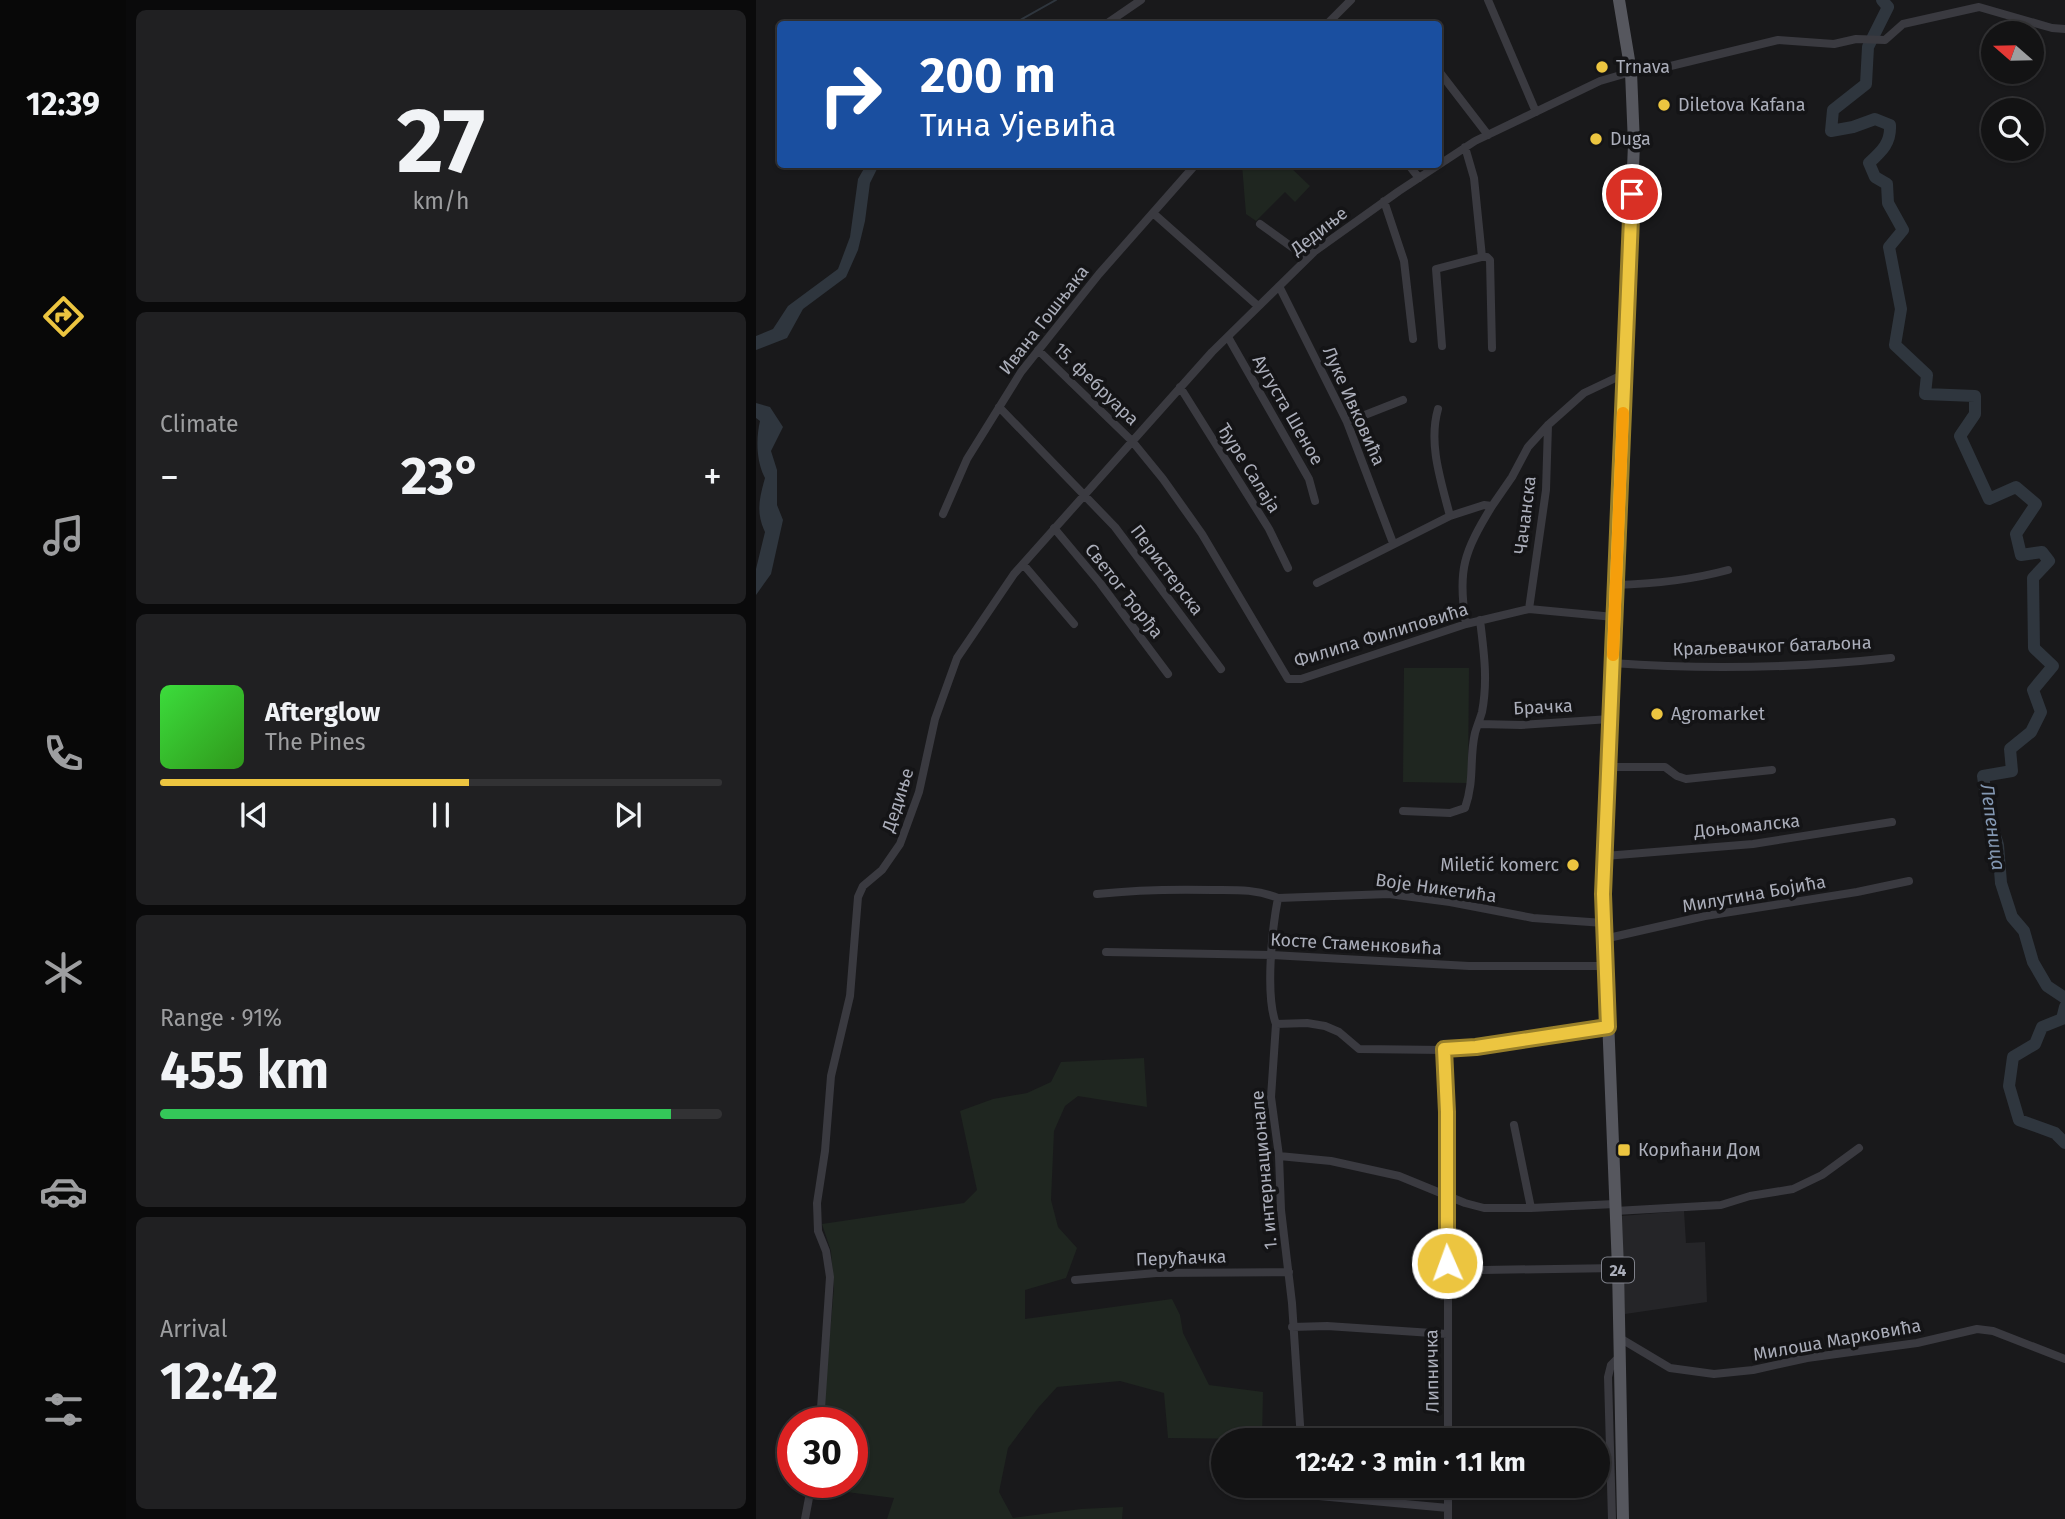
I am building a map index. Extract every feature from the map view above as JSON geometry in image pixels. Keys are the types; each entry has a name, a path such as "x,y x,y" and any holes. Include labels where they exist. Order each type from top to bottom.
{"main road":[{"name":"24","path":"1619,0 1631,72 1634,145 1608,767 1604,939 1618,1268 1623,1519"}],"street":[{"path":"1110,21 1141,0"},
{"path":"1330,21 1351,0"},
{"path":"1488,0 1536,112"},
{"name":"Дедиње","path":"1442,162 1488,135 1600,81 1778,40 1834,44 1885,40 1903,24 1979,8 2052,28 2065,29"},
{"path":"1442,75 1488,135"},
{"path":"1465,147 1474,178 1482,257"},
{"name":"Ивана Гошњака","path":"943,513 967,459 1038,349 1099,274 1192,168"},
{"path":"1411,168 1419,178"},
{"name":"Дедиње","path":"821,1407 830,1268 818,1231 817,1203 825,1152 831,1076 850,996 858,897 863,887 889,862 904,835 924,774 935,719 957,658 1023,564 1054,527 1180,387 1258,306 1307,258 1434,168"},
{"path":"1384,201 1404,261 1413,339"},
{"path":"1153,213 1258,306"},
{"path":"1260,224 1307,258"},
{"path":"1442,345 1436,269 1487,257 1490,260 1492,348"},
{"name":"Луке Ивковића","path":"1279,286 1347,422 1392,543"},
{"name":"Аугуста Шеное","path":"1228,337 1309,478 1315,502"},
{"name":"15. фебруара","path":"1038,349 1132,441 1202,534 1284,675"},
{"path":"1466,624 1461,598 1462,570 1476,532 1528,447 1584,393 1624,374"},
{"name":"Ђуре Салаја","path":"1180,387 1269,529 1288,568"},
{"path":"1347,422 1403,400"},
{"path":"999,407 1076,489 1084,494"},
{"path":"1438,409 1433,425 1434,443 1450,516"},
{"name":"Чачанска","path":"1529,609 1546,490 1548,425"},
{"name":"Перистерска","path":"1084,494 1115,527 1221,669"},
{"path":"1317,583 1450,516 1484,505 1492,506"},
{"name":"Светог Ђорђа","path":"1054,527 1168,674"},
{"path":"1023,564 1074,624"},
{"path":"1615,584 1653,584 1728,570"},
{"name":"Филипа Филиповића","path":"1284,675 1293,681 1301,679 1466,624 1529,609 1614,617"},
{"path":"1403,811 1450,813 1465,808 1472,789 1475,733 1479,724 1486,667 1480,620"},
{"name":"Краљевачког батаљона","path":"1612,663 1679,668 1760,668 1891,658"},
{"name":"Брачка","path":"1479,724 1521,725 1610,719"},
{"path":"1608,767 1665,766 1676,776 1686,779 1772,770"},
{"name":"Доњомалска","path":"1605,856 1753,844 1892,822"},
{"name":"Милутина Бојића","path":"1604,939 1704,916 1844,895 1909,881"},
{"name":"Воје Никетића","path":"1097,894 1137,890 1237,890 1264,892 1278,898 1389,894 1450,902 1533,918 1604,923"},
{"name":"1. интернационале","path":"1278,898 1273,921 1272,1013 1276,1024 1271,1097 1279,1156 1281,1210 1289,1272 1300,1428"},
{"name":"Косте Стаменковића","path":"1106,952 1272,955 1469,966 1605,966"},
{"path":"1276,1024 1307,1023 1325,1026 1339,1032 1359,1049 1476,1047 1608,1027"},
{"name":"Липничка","path":"1444,1049 1448,1428"},
{"path":"1514,1125 1531,1208"},
{"path":"1279,1156 1331,1161 1399,1176 1484,1208 1615,1207 1720,1205 1750,1196 1793,1189 1822,1175 1859,1148"},
{"path":"1483,1270 1618,1268"},
{"name":"Перућачка","path":"1075,1280 1156,1273 1289,1272"},
{"path":"1292,1327 1327,1326 1447,1334"},
{"name":"Милоша Марковића","path":"1618,1337 1670,1368 1714,1374 1917,1343 1977,1329 1993,1331 2065,1359"},
{"path":"1612,1519 1608,1377 1611,1364 1619,1357"},
{"path":"806,1519 809,1498"},
{"path":"1340,1498 1448,1508"},
{"path":"1448,1498 1448,1519"}],"shaded area":[{"path":"864,168 878,168 870,183 858,250 846,277 803,309 787,338 756,350 756,336 773,329 788,306 838,269 850,237 858,179"},
{"path":"1242,168 1291,168 1310,186 1295,202 1285,192 1256,221 1246,214"},
{"path":"756,403 770,407 783,427 771,451 777,470 777,505 783,520 771,574 756,595 756,569 765,532 759,506 765,478 758,457 760,421 756,418"},
{"path":"1404,668 1469,668 1468,783 1403,782"},
{"path":"1144,1058 1147,1107 1078,1096 1065,1106 1054,1131 1051,1200 1058,1227 1077,1248 1066,1278 1025,1290 1025,1319 1172,1299 1180,1315 1183,1333 1209,1385 1263,1392 1262,1428 1211,1428 1211,1438 1168,1438 1164,1393 1120,1381 1057,1387 1008,1448 999,1492 1013,1518 1081,1509 1123,1507 1122,1519 887,1519 894,1498 868,1495 868,1407 823,1407 834,1288 831,1251 822,1224 964,1203 977,1190 960,1111 993,1099 1027,1093 1051,1082 1061,1062"},
{"path":"1684,1211 1686,1243 1705,1242 1707,1302 1625,1314 1621,1216"}],"waterway":[{"path":"1018,21 1056,0"},
{"name":"Лепеница","path":"1882,0 1888,7 1868,47 1866,84 1833,110 1831,131 1875,119 1890,125 1885,146 1869,163 1875,177 1887,184 1888,203 1903,230 1889,247 1901,309 1895,345 1927,375 1925,394 1975,396 1975,414 1960,436 1989,499 2016,487 2036,504 2016,534 2021,555 2042,552 2049,561 2033,578 2034,648 2053,666 2033,690 2041,712 2031,732 2010,749 2012,771 1983,776 1989,816 1998,845 2001,883 2012,917 2024,931 2033,962 2047,986 2065,998"},
{"name":"Лепеница","path":"2065,1007 2062,1019 2042,1027 2035,1044 2013,1057 2009,1086 2019,1120 2055,1133 2065,1143"}],"slow traffic":[{"path":"1613,655 1623,413"}],"place":[{"name":"Trnava","path":"1602,67"},
{"name":"Diletova Kafana","path":"1664,105"},
{"name":"Duga","path":"1596,139"},
{"name":"Agromarket","path":"1657,714"},
{"name":"Miletić komerc","path":"1573,865"},
{"name":"Корићани Дом","path":"1624,1150"}],"route":[{"path":"1447,1263 1447,1112 1444,1049 1476,1047 1608,1027 1603,894 1632,194"}]}
